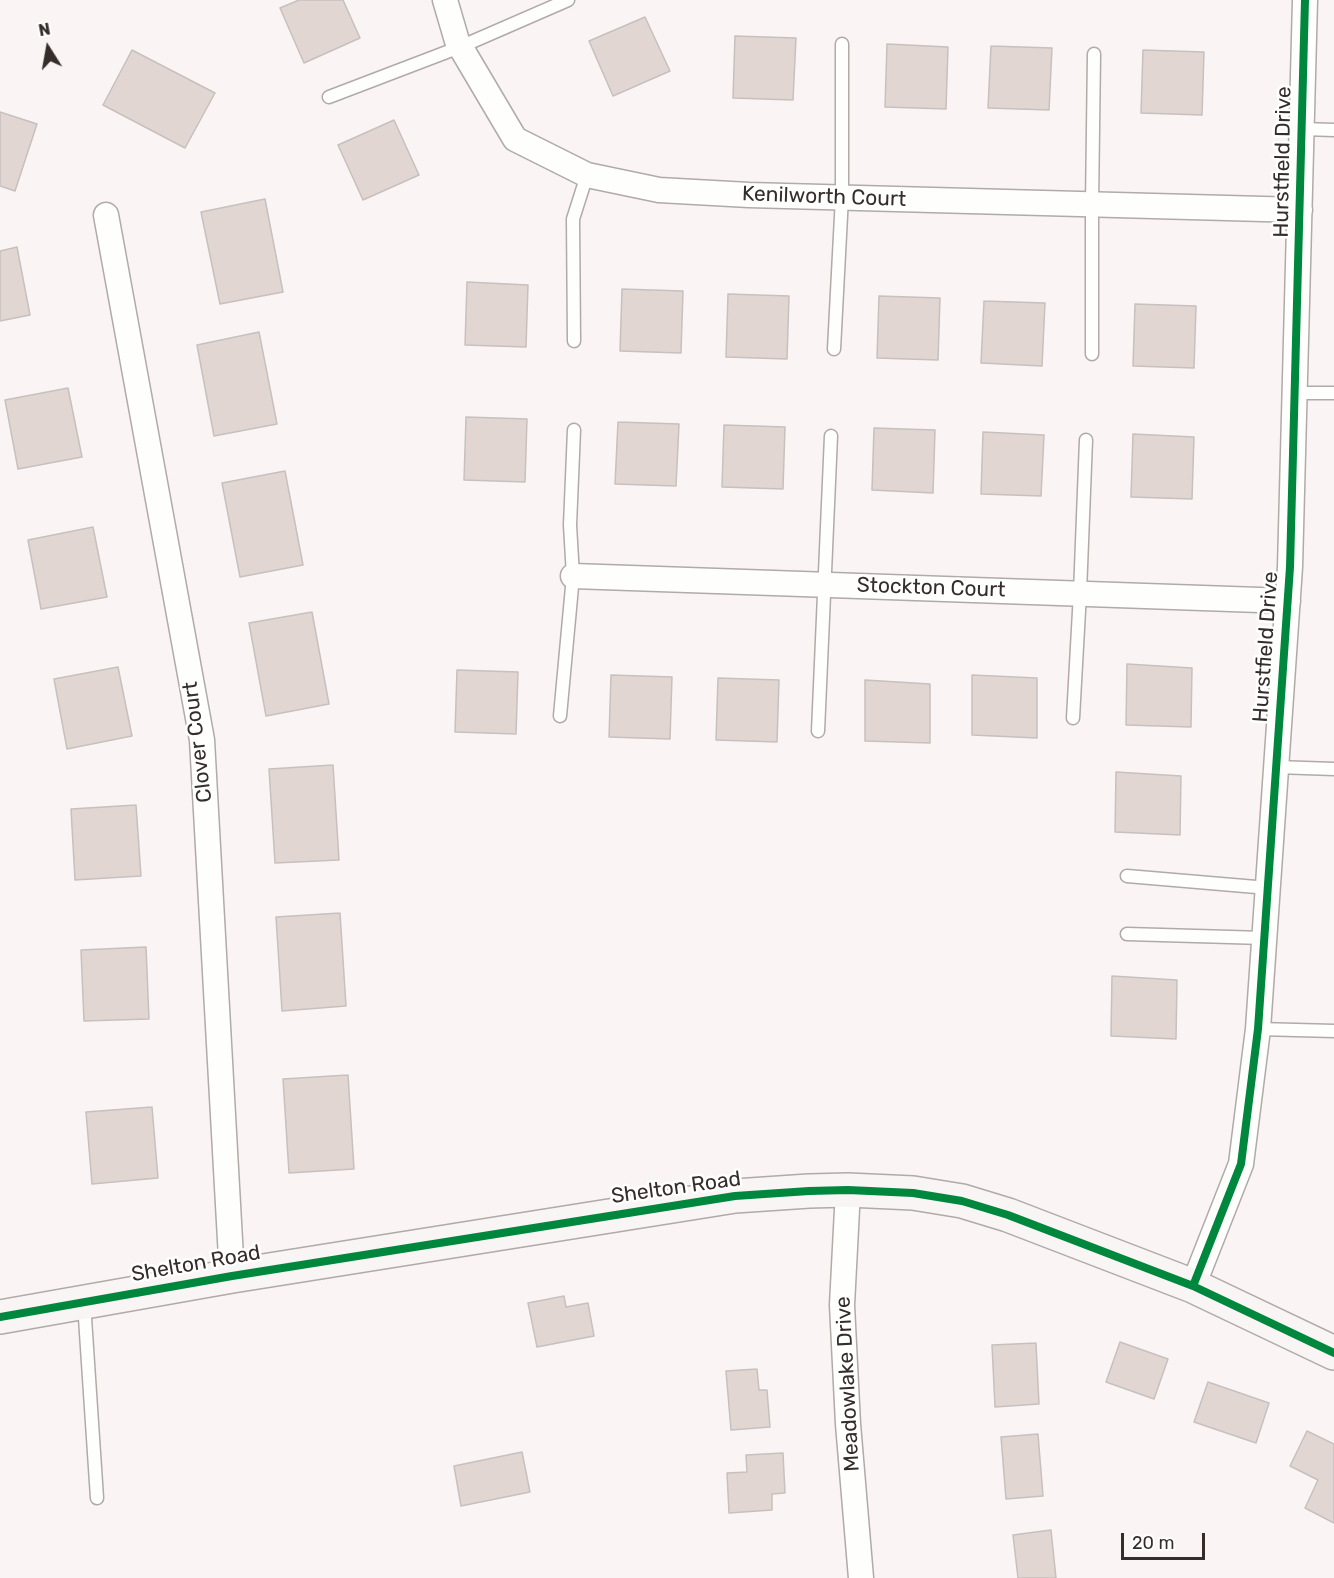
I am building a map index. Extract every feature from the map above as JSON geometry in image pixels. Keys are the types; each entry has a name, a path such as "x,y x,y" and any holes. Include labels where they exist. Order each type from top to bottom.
{"street":[{"name":"Kenilworth Court","path":"445,0 460,47 515,139 587,175 659,190 1300,210"},
{"name":"Hurstfield Drive","path":"1192,1286 1241,1164 1258,1029 1288,601 1305,0"},
{"name":"Clover Court","path":"106,215 202,740 232,1276"},
{"name":"Stockton Court","path":"573,576 1288,601"},
{"name":"Shelton Road","path":"0,1317 232,1276 735,1196 848,1190 913,1193 962,1202 1008,1215 1192,1286 1334,1353"},
{"name":"Meadowlake Drive","path":"848,1190 842,1305 848,1424 861,1578"}],"lane":[{"path":"329,97 460,47 568,0"},
{"path":"834,348 842,197 842,44"},
{"path":"1092,354 1094,54"},
{"path":"1302,129 1334,130"},
{"path":"574,341 573,219 587,175"},
{"path":"1295,393 1334,393"},
{"path":"560,716 573,576 570,525 574,430"},
{"path":"818,731 831,436"},
{"path":"1073,718 1086,440"},
{"path":"1276,767 1334,769"},
{"path":"1127,876 1268,888"},
{"path":"1127,934 1264,938"},
{"path":"1258,1029 1334,1031"},
{"path":"84,1302 97,1498"}],"building":[{"path":"299,0 343,0 360,38 304,63 280,8"},
{"path":"645,17 670,71 613,96 589,41"},
{"path":"735,36 796,38 793,100 733,98"},
{"path":"887,44 948,47 946,109 885,107"},
{"path":"991,46 1052,48 1049,110 988,108"},
{"path":"132,50 215,93 185,148 103,105"},
{"path":"1143,50 1204,52 1202,115 1141,113"},
{"path":"0,112 37,124 15,191 0,186"},
{"path":"394,120 419,175 363,200 338,145"},
{"path":"265,199 283,292 220,304 201,212"},
{"path":"17,247 30,315 0,321 0,251"},
{"path":"467,282 528,285 526,347 465,345"},
{"path":"622,289 683,291 681,353 620,351"},
{"path":"728,294 789,296 787,359 726,357"},
{"path":"879,296 940,298 938,360 877,358"},
{"path":"984,301 1045,303 1042,366 981,363"},
{"path":"1135,304 1196,306 1194,368 1133,366"},
{"path":"259,332 277,424 214,436 197,345"},
{"path":"68,388 82,457 18,469 5,400"},
{"path":"466,417 527,419 525,482 464,480"},
{"path":"618,422 679,424 676,486 615,484"},
{"path":"724,425 785,427 783,489 722,487"},
{"path":"874,428 935,430 933,493 872,490"},
{"path":"983,432 1044,435 1041,496 981,494"},
{"path":"1133,434 1194,437 1192,499 1131,497"},
{"path":"285,471 303,565 240,577 222,483"},
{"path":"93,527 107,597 41,609 28,540"},
{"path":"312,612 329,704 266,716 249,623"},
{"path":"1127,664 1192,668 1191,727 1126,725"},
{"path":"118,667 132,736 67,749 54,679"},
{"path":"457,670 518,672 516,734 455,732"},
{"path":"611,675 672,677 670,739 609,737"},
{"path":"972,675 1037,678 1037,738 972,735"},
{"path":"718,678 779,680 777,742 716,740"},
{"path":"865,680 930,684 930,743 865,741"},
{"path":"333,765 339,860 275,863 269,769"},
{"path":"1116,772 1181,776 1180,835 1115,832"},
{"path":"136,805 141,876 75,880 71,809"},
{"path":"340,913 346,1006 282,1011 276,917"},
{"path":"146,947 149,1019 84,1021 81,950"},
{"path":"1112,976 1177,980 1176,1039 1111,1036"},
{"path":"348,1075 354,1169 289,1173 283,1079"},
{"path":"152,1107 158,1178 92,1184 86,1112"},
{"path":"564,1296 566,1307 588,1303 594,1336 537,1347 528,1303"},
{"path":"1120,1342 1168,1359 1154,1399 1106,1382"},
{"path":"1036,1343 1039,1404 995,1407 992,1345"},
{"path":"757,1369 759,1390 767,1390 770,1427 731,1430 726,1371"},
{"path":"1208,1382 1269,1403 1256,1443 1194,1422"},
{"path":"1307,1431 1334,1444 1334,1523 1305,1508 1318,1480 1290,1466"},
{"path":"1038,1434 1043,1496 1006,1499 1001,1437"},
{"path":"522,1452 530,1492 461,1506 454,1466"},
{"path":"783,1453 785,1493 772,1494 772,1510 729,1513 727,1473 747,1472 746,1455"},
{"path":"1051,1530 1056,1578 1018,1578 1013,1535"}],"cycle path":[{"path":"1193,1286 1241,1164 1258,1029 1290,567 1305,0"},
{"path":"0,1317 232,1276 735,1196 848,1190 913,1193 962,1201 1008,1215 1193,1286 1334,1353"}]}
